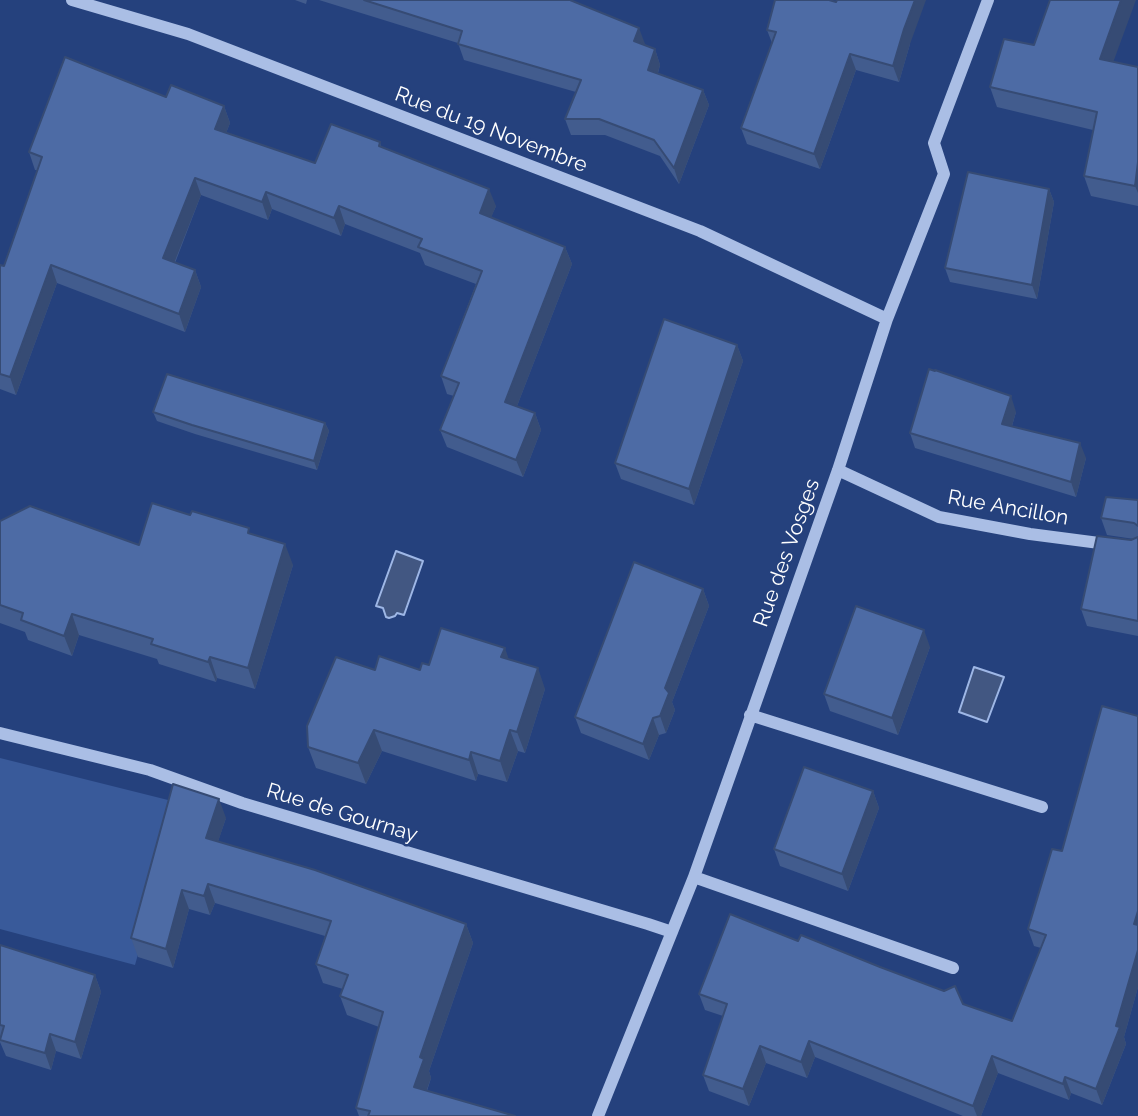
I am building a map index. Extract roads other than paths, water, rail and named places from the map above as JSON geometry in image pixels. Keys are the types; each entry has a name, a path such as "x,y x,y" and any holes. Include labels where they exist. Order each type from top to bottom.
{"street":[{"name":"Rue du 19 Novembre","path":"72,0 188,34 700,231 887,319"},
{"name":"Rue des Vosges","path":"598,1116 694,877 838,470 887,319 944,174 934,143 988,0"},
{"name":"Rue Ancillon","path":"838,470 939,517 1030,534 1138,548"},
{"path":"750,715 1042,807"},
{"name":"Rue de Gournay","path":"0,733 150,770 242,803 672,932"},
{"path":"694,877 953,968"}]}
